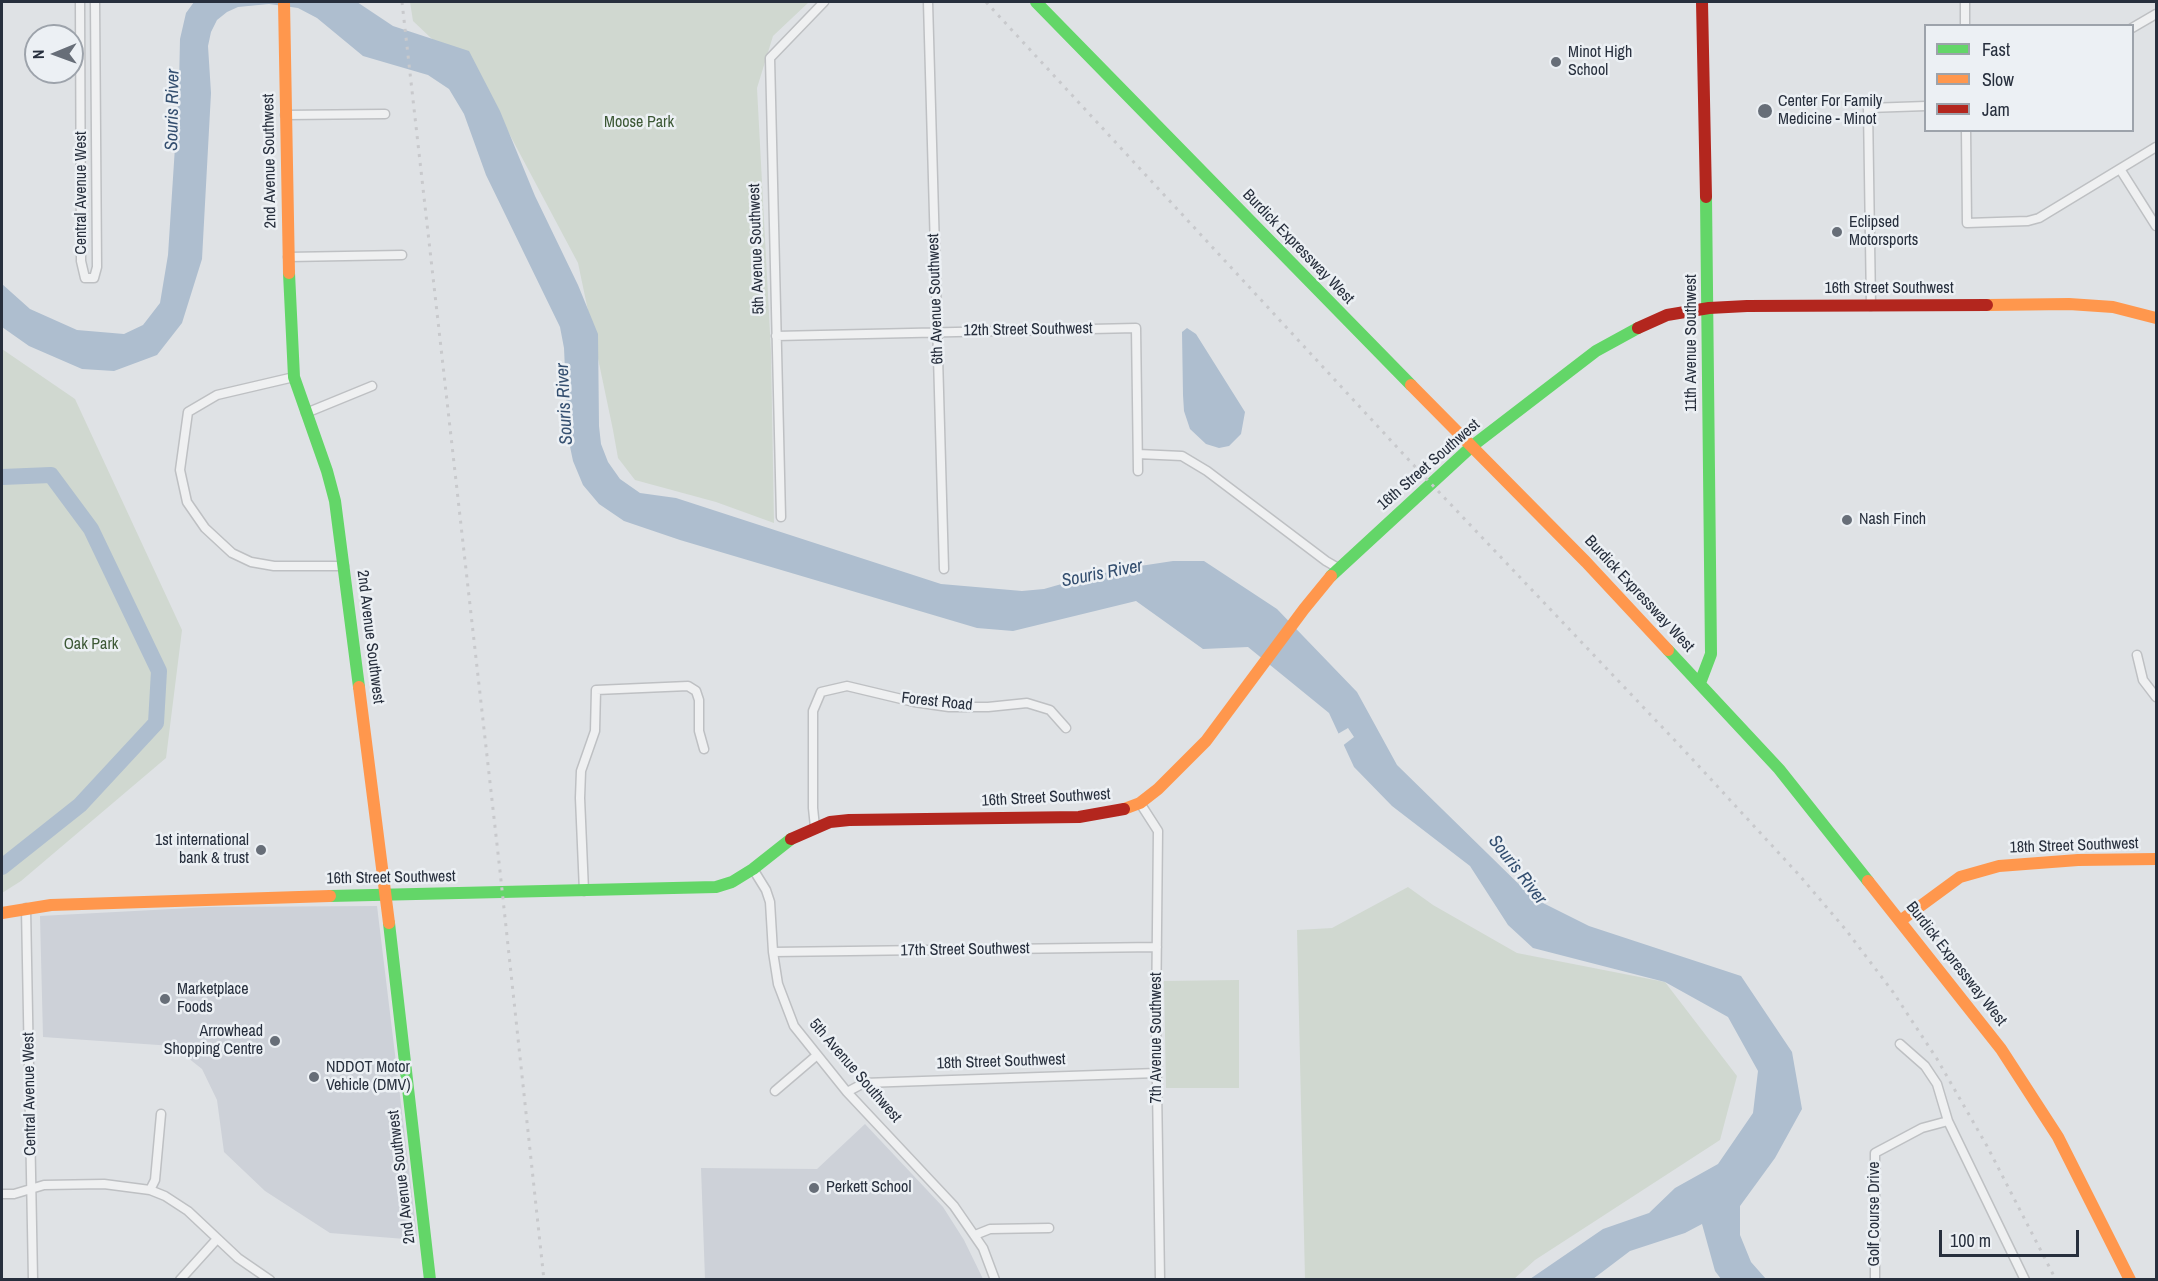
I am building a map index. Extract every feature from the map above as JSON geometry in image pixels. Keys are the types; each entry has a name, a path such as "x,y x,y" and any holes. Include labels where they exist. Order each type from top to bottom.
{"main road":[{"name":"2nd Avenue Southwest","path":"284,2 288,257 294,377 327,471 335,501 385,894 430,1280"},
{"name":"Burdick Expressway West","path":"1036,2 1586,562 1779,769 1983,1025 2023,1081 2058,1137 2130,1280"},
{"name":"11th Avenue Southwest","path":"1700,683 1711,654 1709,308 1702,2"},
{"name":"16th Street Southwest","path":"815,827 830,822 849,820 1080,817 1117,812 1140,803 1178,771 1206,741 1298,617 1338,568 1471,447 1596,351 1619,337 1667,315 1709,308 2069,304 2113,307 2157,318"},
{"path":"753,869 787,841 815,827"},
{"name":"18th Street Southwest","path":"1900,921 1960,877 1999,866 2078,860 2157,859"},
{"name":"16th Street Southwest","path":"2,913 51,904 203,898 716,887 732,882 753,869"}],"street":[{"name":"Central Avenue West","path":"80,2 81,261 85,278 94,278 97,267 94,2"},
{"name":"5th Avenue Southwest","path":"782,517 770,58 824,2"},
{"name":"6th Avenue Southwest","path":"928,2 944,569"},
{"path":"1965,2 1965,24"},
{"path":"2134,27 2157,14"},
{"path":"1871,306 1868,108 1924,106"},
{"path":"285,115 385,114"},
{"path":"1966,132 1967,223 2028,221 2039,218 2157,147"},
{"path":"2120,169 2157,226"},
{"path":"288,257 402,255"},
{"name":"12th Street Southwest","path":"776,336 1136,328 1138,454"},
{"path":"294,377 217,395 188,412 180,470 187,502 205,528 232,553 251,562 274,566 344,566"},
{"path":"306,413 372,386"},
{"path":"1138,471 1138,454 1182,456 1208,471 1338,568"},
{"path":"2137,655 2143,680 2157,697"},
{"path":"584,891 581,771 596,731 596,690 688,686 696,691 699,700 699,731 704,749"},
{"name":"Forest Road","path":"815,827 813,711 821,692 847,686 914,702 949,707 1027,704 1050,710 1066,728"},
{"name":"7th Avenue Southwest","path":"1140,803 1158,831 1157,1073 1160,1280"},
{"name":"5th Avenue Southwest","path":"753,869 766,890 770,902 773,952 778,984 794,1026 847,1092 954,1206 975,1235 995,1280"},
{"name":"Central Avenue West","path":"26,908 33,1280"},
{"name":"17th Street Southwest","path":"773,952 1157,947"},
{"path":"1900,1044 1925,1066 1937,1084 1947,1121 2025,1280"},
{"path":"776,1091 816,1056"},
{"name":"18th Street Southwest","path":"847,1092 864,1083 1157,1073"},
{"path":"150,1190 155,1180 161,1114"},
{"name":"Golf Course Drive","path":"1875,1280 1875,1153 1922,1128 1947,1121"},
{"path":"2,1194 14,1194 44,1185 104,1184 150,1190 165,1196 188,1211 238,1258 270,1280"},
{"path":"975,1235 990,1229 1049,1228"},
{"path":"180,1280 217,1239"}],"shaded area":[{"path":"377,906 417,1236 405,1239 330,1233 265,1191 224,1152 217,1100 202,1069 173,1046 43,1037 40,916 210,907"},
{"name":"Perkett School","path":"865,1124 943,1207 964,1240 983,1279 705,1279 701,1168 817,1169"}],"green space":[{"name":"Moose Park","path":"410,2 809,2 773,36 757,88 771,352 774,523 716,502 635,480 618,458 578,263 486,90 413,21"},
{"name":"Oak Park","path":"2,349 75,399 182,630 166,758 21,881 2,893"},
{"path":"1408,887 1433,905 1517,953 1665,982 1737,1076 1720,1140 1535,1260 1514,1279 1305,1279 1297,930 1332,928"},
{"path":"1239,980 1239,1088 1166,1088 1164,981"}],"water":[{"name":"Souris River","path":"194,2 357,2 393,26 469,51 500,111 535,196 578,285 598,334 601,444 608,462 620,479 640,493 676,498 941,584 1022,591 1044,589 1093,575 1140,566 1173,561 1204,561 1277,609 1357,692 1397,765 1533,898 1589,926 1741,976 1792,1052 1802,1109 1775,1158 1740,1206 1740,1235 1751,1262 1766,1279 1721,1279 1715,1271 1702,1224 1685,1233 1630,1251 1593,1279 1530,1279 1603,1229 1649,1213 1675,1188 1718,1164 1753,1113 1758,1071 1728,1017 1665,982 1533,948 1508,925 1470,866 1392,806 1354,767 1329,713 1248,647 1203,649 1136,601 1013,631 977,628 680,540 624,521 599,504 583,485 573,461 568,437 564,348 560,327 486,175 464,114 449,89 428,75 363,56 317,18 298,8 269,4 238,7 227,12 217,20 208,46 211,93 202,259 182,323 157,355 114,371 82,369 29,346 2,327 2,284 30,309 77,330 124,334 143,325 160,303 168,255 180,39 186,13"},
{"path":"1187,328 1196,334 1245,412 1241,434 1229,446 1219,448 1206,444 1190,429 1184,411 1183,395 1182,332"}],"pier":[{"path":"1348,728 1354,737 1341,747 1336,735"}],"waterway":[{"path":"2,477 51,475 91,529 159,671 156,723 80,805 2,867"}],"railway":[{"path":"402,2 544,1280"},
{"path":"986,2 1419,471 1683,749 1800,876 1846,930 1893,992 1937,1059 1987,1146 2056,1280"}],"traffic: fast":[{"path":"1036,2 1411,385"},
{"path":"1700,683 1711,654 1706,197"},
{"path":"289,273 294,377 327,471 335,501 359,687"},
{"path":"1331,576 1471,447 1596,351 1638,328"},
{"path":"1668,650 1779,769 1868,881"},
{"path":"330,896 716,887 732,882 753,869 791,839"},
{"path":"389,923 430,1280"}],"traffic: slow":[{"path":"284,2 289,273"},
{"path":"1987,305 2069,304 2113,307 2156,318"},
{"path":"1411,385 1586,562 1668,650"},
{"path":"1124,809 1140,803 1158,789 1206,741 1331,576"},
{"path":"359,687 389,923"},
{"path":"1900,921 1960,877 1999,866 2078,860 2156,859"},
{"path":"1868,881 2001,1049 2058,1137 2130,1280"},
{"path":"2,913 51,905 330,896"}],"traffic: jam":[{"path":"1702,2 1706,197"},
{"path":"1638,328 1667,315 1709,308 1987,305"},
{"path":"791,839 830,822 849,820 1079,817 1124,809"}],"place":[{"name":"Minot High School","path":"1556,62"},
{"name":"Center For Family Medicine - Minot","path":"1765,111"},
{"name":"Eclipsed Motorsports","path":"1837,232"},
{"name":"Nash Finch","path":"1847,520"},
{"name":"1st international bank & trust","path":"261,850"},
{"name":"Marketplace Foods","path":"165,999"},
{"name":"Arrowhead Shopping Centre","path":"275,1041"},
{"name":"NDDOT Motor Vehicle (DMV)","path":"314,1077"},
{"name":"Perkett School","path":"814,1188"}]}
